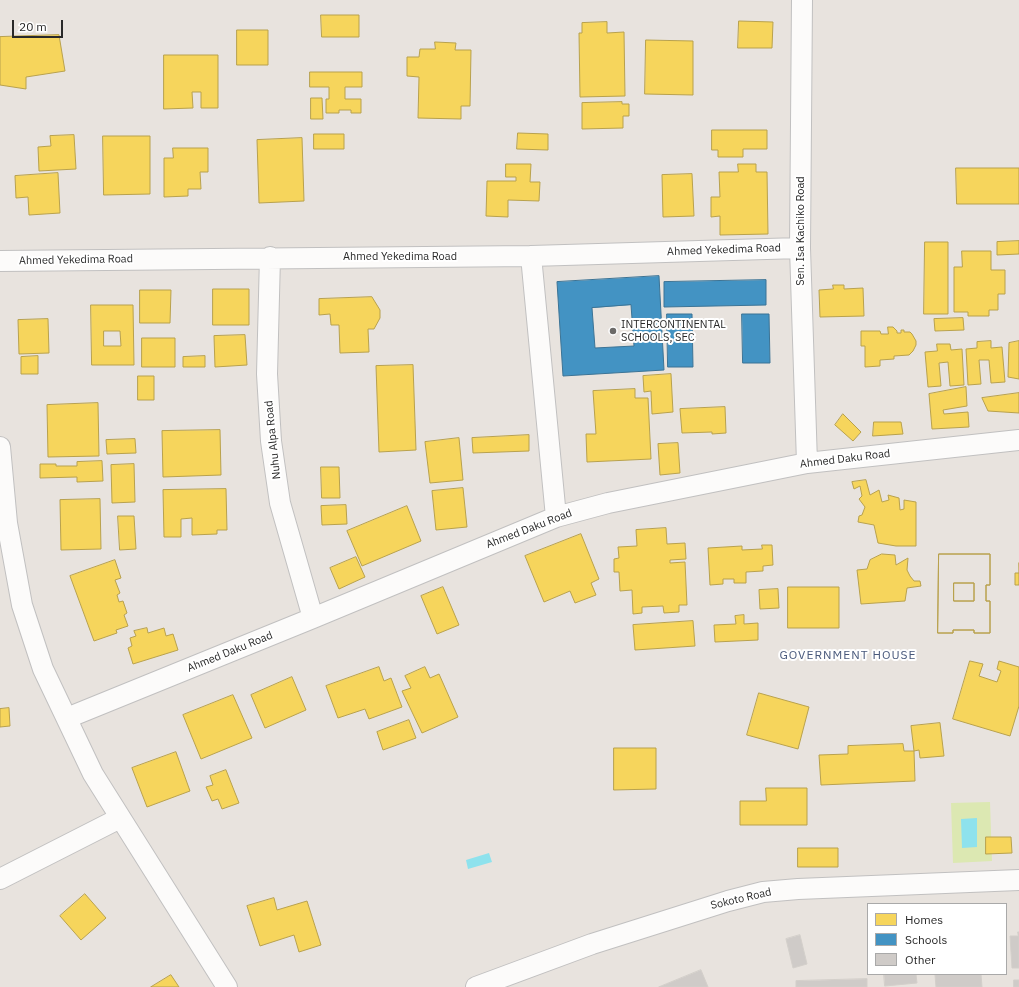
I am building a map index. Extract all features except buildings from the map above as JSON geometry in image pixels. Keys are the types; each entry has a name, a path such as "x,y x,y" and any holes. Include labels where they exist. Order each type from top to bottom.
{"street":[{"name":"Sen. Isa Kachiko Road","path":"802,0 800,248 806,463"},
{"name":"Ahmed Yekedima Road","path":"0,261 270,257 531,256 800,248"},
{"path":"531,256 556,517"},
{"name":"Nuhu Alpa Road","path":"270,257 267,374 271,442 280,504 313,618"},
{"name":"Ahmed Daku Road","path":"67,718 556,517 608,503 806,463 1019,440"},
{"path":"0,447 7,523 22,605 43,670 93,774 227,987"},
{"path":"0,879 120,818"},
{"name":"Sokoto Road","path":"476,987 592,944 728,901 763,892 1019,880"}],"green space":[{"path":"990,802 992,861 953,863 951,803"}],"water":[{"path":"977,818 977,847 962,848 961,819"},
{"path":"489,853 492,862 468,869 466,860"}],"place":[{"name":"INTERCONTINENTAL SCHOOLS, SEC","path":"613,331"}],"district":[{"name":"GOVERNMENT HOUSE","path":"848,656"}]}
